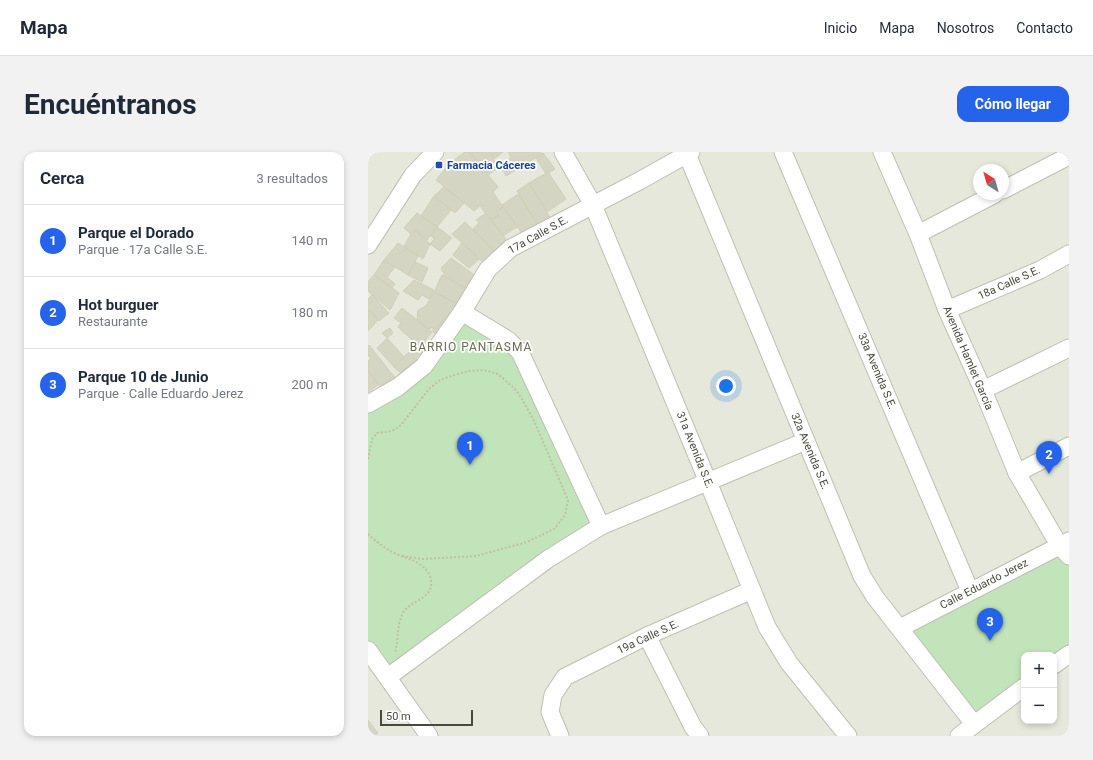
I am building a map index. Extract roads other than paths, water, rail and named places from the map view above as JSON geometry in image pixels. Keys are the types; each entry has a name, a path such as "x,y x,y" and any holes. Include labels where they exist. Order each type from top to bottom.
{"street":[{"path":"368,245 413,175 435,152"},
{"name":"31a Avenida S.E.","path":"563,152 593,205 767,627 789,662 846,736"},
{"name":"33a Avenida S.E.","path":"783,152 970,590"},
{"name":"17a Calle S.E.","path":"368,404 398,386 424,366 462,312 488,268 511,248 641,180 689,153"},
{"name":"32a Avenida S.E.","path":"689,153 862,576 875,597 974,724"},
{"name":"Avenida Hamlet García","path":"886,154 948,310 1017,473 1066,547"},
{"path":"1009,187 1063,159 1069,154"},
{"path":"918,234 983,200"},
{"name":"18a Calle S.E.","path":"948,310 1040,270 1069,254"},
{"path":"462,312 508,340 520,352 601,526"},
{"path":"983,390 1069,348"},
{"path":"388,677 548,560 601,526 806,441"},
{"path":"1017,473 1069,446"},
{"name":"Calle Eduardo Jerez","path":"900,628 970,590 1066,547"},
{"name":"19a Calle S.E.","path":"560,736 550,712 553,695 565,677 647,636 752,590"},
{"path":"647,636 693,727 700,736"},
{"path":"368,650 429,736"},
{"path":"1057,663 1069,654"},
{"path":"959,736 1023,688"}],"place":[{"name":"Farmacia Cáceres","path":"439,165"},
{"name":"Parque el Dorado","path":"470,465"},
{"name":"Hot burguer","path":"1049,474"},
{"name":"Parque 10 de Junio","path":"990,641"}],"district":[{"name":"BARRIO PANTASMA","path":"471,347"}]}
